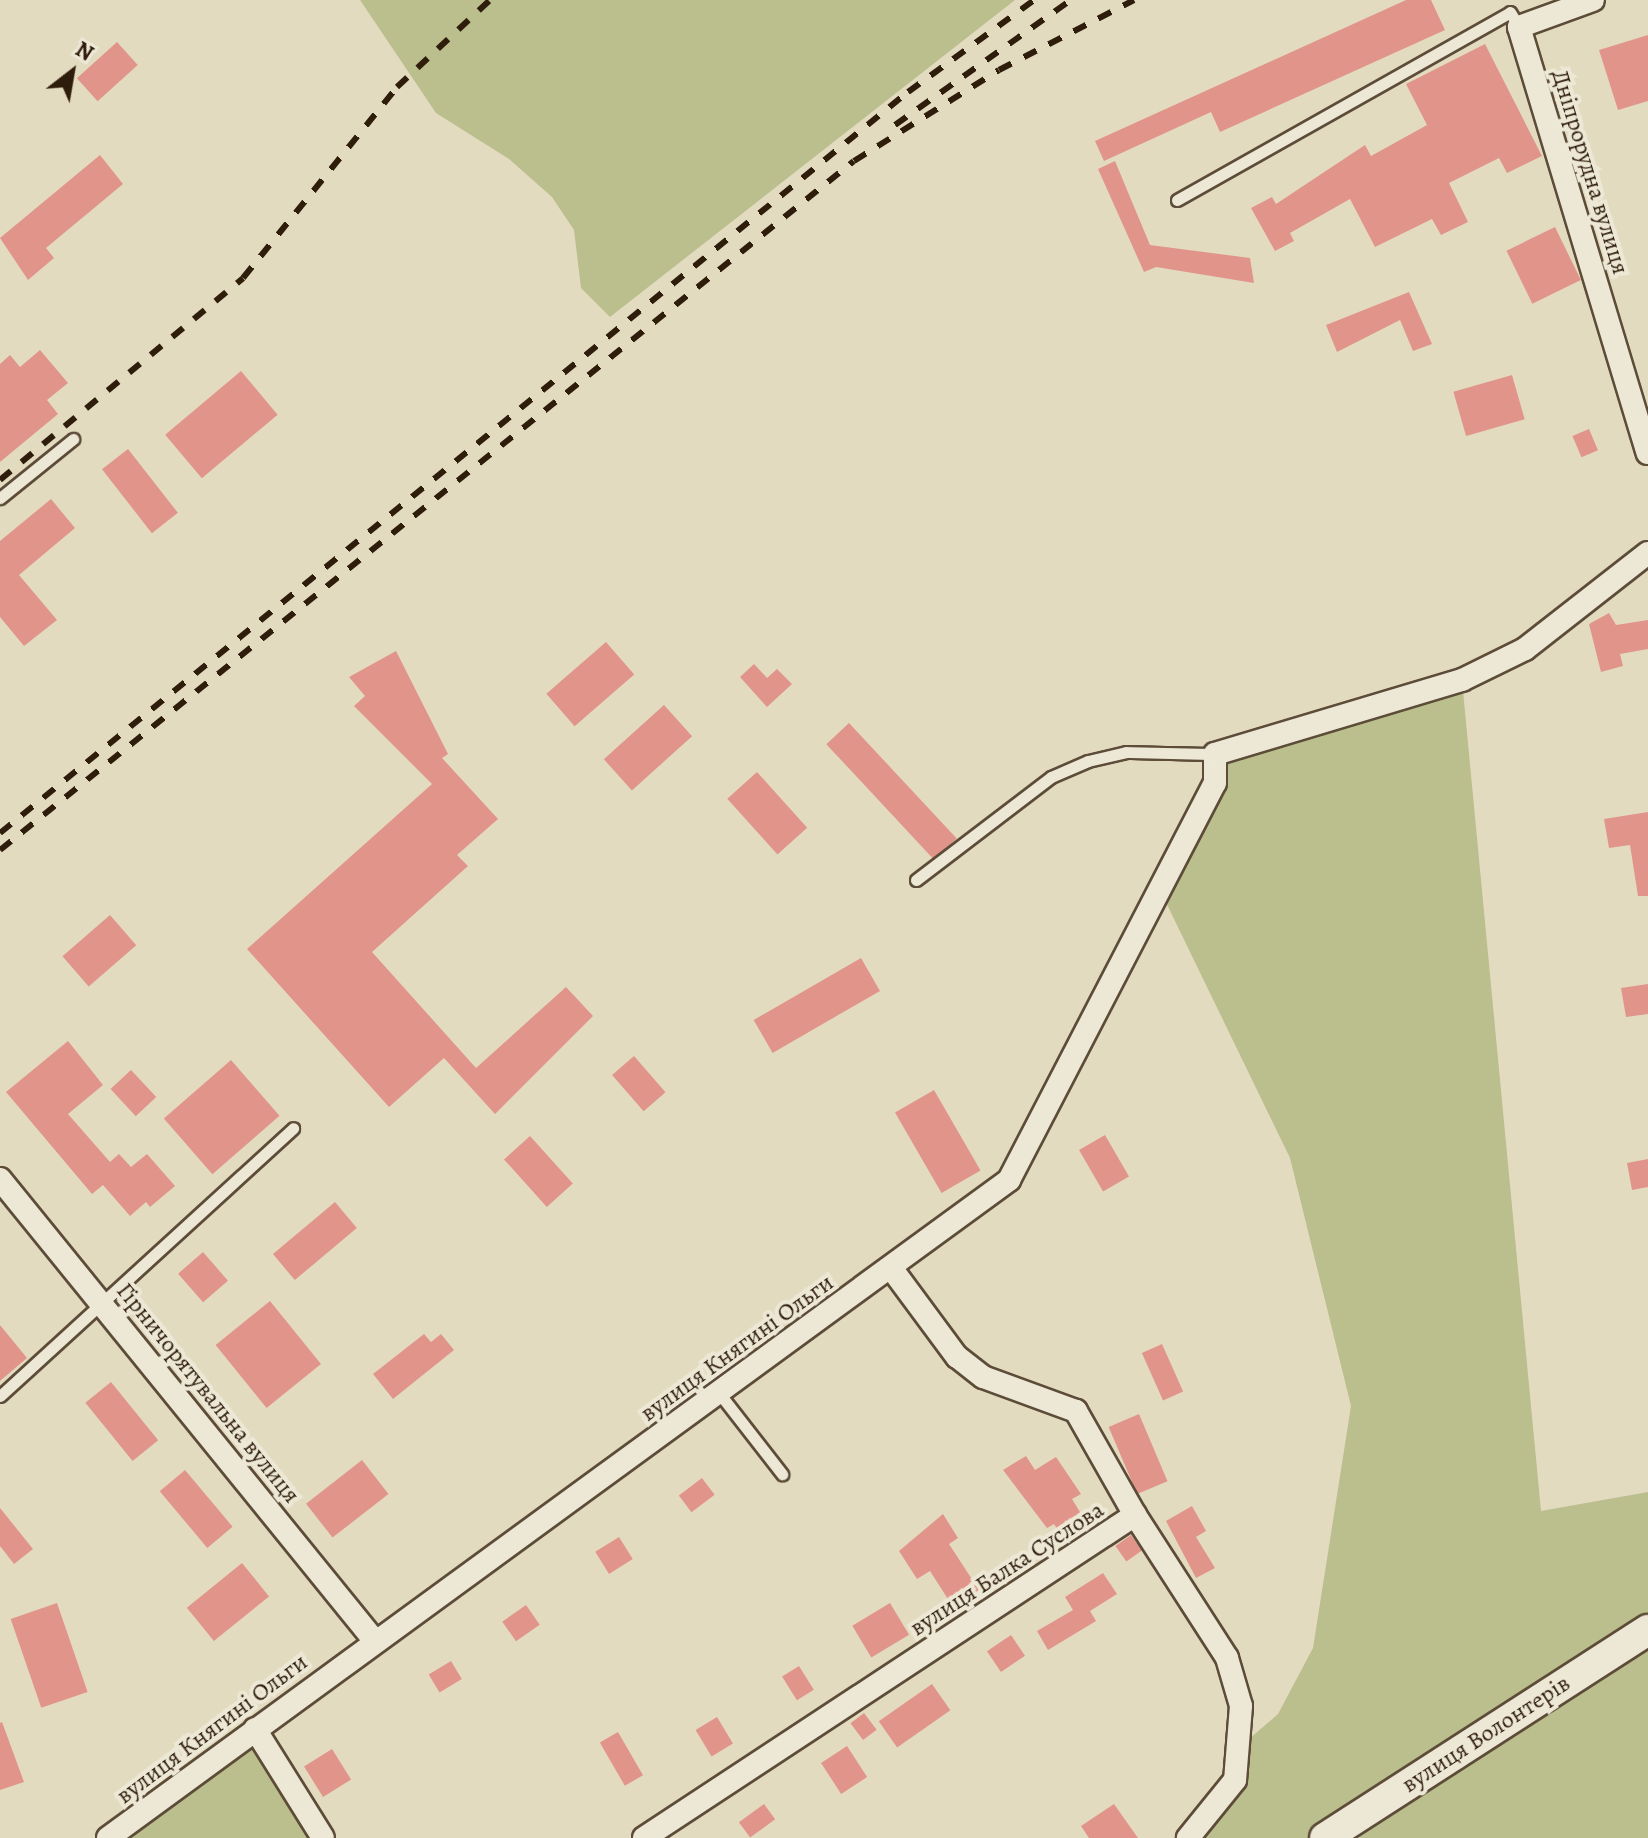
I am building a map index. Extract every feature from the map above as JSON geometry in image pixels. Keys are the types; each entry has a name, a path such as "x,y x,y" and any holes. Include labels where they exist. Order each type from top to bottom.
{"street":[{"path":"1519,27 1593,0"},
{"name":"Дніпрорудна вулиця","path":"1519,27 1648,453"},
{"path":"1215,754 1462,680 1525,649 1648,553"},
{"name":"вулиця Княгині Ольги","path":"108,1838 374,1640 991,1198 1026,1155 1215,783 1215,754"},
{"name":"Гірничорятувальна вулиця","path":"0,1179 374,1640"},
{"name":"вулиця Балка Суслова","path":"644,1838 1135,1515 1076,1411 965,1364 892,1269"},
{"path":"1135,1515 1227,1658 1241,1706 1235,1780 1188,1838"},
{"name":"вулиця Волонтерів","path":"1325,1838 1648,1630"},
{"path":"255,1729 323,1838"}],"lane":[{"path":"1177,200 1510,12 1519,27"},
{"path":"0,498 73,439"},
{"path":"916,880 1051,777 1088,761 1126,752 1215,754"},
{"path":"0,1396 293,1128"},
{"path":"719,1393 782,1474"}],"green space":[{"path":"360,0 1015,0 610,317 581,288 574,230 552,197 509,159 436,113"},
{"path":"1462,680 1541,1511 1648,1492 1648,1838 1360,1838 1349,1822 1325,1838 1188,1838 1199,1830 1242,1745 1278,1714 1313,1648 1351,1406 1290,1158 1158,886 1215,783 1215,754"},
{"path":"255,1729 323,1838 108,1838"}],"building":[{"path":"1406,0 1431,0 1445,30 1220,132 1211,112 1104,161 1095,141"},
{"path":"1648,35 1648,101 1618,110 1599,50"},
{"path":"117,42 138,65 98,101 77,78"},
{"path":"1485,44 1542,156 1507,173 1499,158 1449,183 1468,222 1441,235 1432,219 1375,247 1350,199 1290,233 1294,241 1275,251 1251,208 1272,197 1276,204 1365,145 1371,156 1427,125 1406,84"},
{"path":"100,155 123,184 46,248 54,258 28,280 0,238"},
{"path":"1115,161 1150,245 1250,258 1254,283 1156,267 1144,272 1098,169"},
{"path":"1555,227 1581,280 1532,304 1506,251"},
{"path":"1409,292 1432,344 1413,351 1400,320 1337,352 1326,325"},
{"path":"40,350 68,383 47,400 58,414 0,462 0,364 10,355 20,367"},
{"path":"241,371 278,415 202,478 165,435"},
{"path":"1512,375 1525,419 1466,436 1453,392"},
{"path":"1589,429 1598,450 1581,457 1572,436"},
{"path":"128,449 178,513 152,533 102,469"},
{"path":"51,499 75,528 19,575 57,620 24,646 0,617 0,541"},
{"path":"1609,613 1616,625 1648,620 1648,649 1620,654 1623,666 1601,672 1589,624"},
{"path":"606,642 634,674 575,726 546,694"},
{"path":"396,651 448,754 442,758 498,819 457,855 468,866 372,952 476,1068 566,987 593,1016 495,1114 444,1058 389,1107 247,949 432,784 354,706 365,696 349,677"},
{"path":"754,664 767,678 777,669 792,684 767,707 740,677"},
{"path":"664,705 692,736 632,790 604,759"},
{"path":"849,723 957,839 934,860 826,744"},
{"path":"757,772 807,828 777,855 727,799"},
{"path":"1648,812 1648,896 1638,896 1630,845 1609,848 1604,819"},
{"path":"110,915 136,945 89,987 62,956"},
{"path":"861,958 880,991 773,1053 754,1020"},
{"path":"1648,984 1648,1014 1626,1017 1621,988"},
{"path":"68,1041 103,1085 68,1114 110,1162 119,1154 131,1167 147,1154 175,1186 150,1207 146,1202 130,1216 103,1185 92,1194 6,1092"},
{"path":"634,1056 665,1092 644,1111 612,1075"},
{"path":"231,1060 280,1116 212,1174 164,1118"},
{"path":"131,1070 156,1097 136,1116 111,1089"},
{"path":"934,1090 980,1171 942,1193 895,1112"},
{"path":"1105,1135 1129,1177 1103,1192 1079,1150"},
{"path":"530,1136 573,1184 547,1207 504,1159"},
{"path":"1648,1159 1648,1187 1632,1190 1627,1163"},
{"path":"335,1202 357,1228 295,1280 273,1254"},
{"path":"203,1252 228,1281 203,1302 178,1274"},
{"path":"270,1301 321,1364 267,1408 216,1345"},
{"path":"0,1325 27,1358 0,1381"},
{"path":"424,1334 431,1342 441,1334 454,1350 393,1399 373,1374"},
{"path":"1162,1344 1183,1392 1163,1400 1142,1353"},
{"path":"111,1382 158,1440 133,1461 85,1403"},
{"path":"1139,1414 1168,1481 1137,1494 1109,1427"},
{"path":"1026,1456 1035,1470 1056,1457 1081,1494 1072,1499 1083,1517 1059,1532 1054,1524 1047,1528 1003,1470"},
{"path":"362,1460 388,1494 333,1538 306,1504"},
{"path":"185,1470 233,1527 207,1548 160,1491"},
{"path":"702,1478 715,1495 691,1512 679,1495"},
{"path":"1192,1506 1206,1531 1196,1537 1215,1568 1196,1578 1166,1521"},
{"path":"0,1508 33,1549 14,1564 0,1546"},
{"path":"943,1514 958,1538 949,1544 979,1590 953,1607 930,1571 917,1579 899,1551"},
{"path":"1131,1535 1142,1551 1126,1561 1115,1546"},
{"path":"619,1537 633,1559 609,1574 595,1552"},
{"path":"242,1563 269,1596 214,1641 187,1608"},
{"path":"1103,1573 1117,1594 1090,1611 1096,1621 1048,1650 1037,1631 1073,1610 1065,1597"},
{"path":"57,1603 88,1692 41,1708 11,1619"},
{"path":"890,1603 909,1635 871,1657 852,1626"},
{"path":"526,1605 540,1625 516,1641 502,1622"},
{"path":"1011,1635 1025,1656 1001,1672 987,1651"},
{"path":"451,1661 462,1679 440,1692 429,1674"},
{"path":"799,1666 814,1690 797,1700 782,1677"},
{"path":"932,1684 950,1710 897,1747 879,1721"},
{"path":"864,1713 877,1730 863,1740 850,1723"},
{"path":"717,1717 733,1744 712,1756 696,1730"},
{"path":"0,1723 24,1782 0,1790"},
{"path":"618,1732 643,1775 625,1786 600,1743"},
{"path":"847,1746 867,1777 841,1794 821,1763"},
{"path":"332,1749 351,1780 323,1797 304,1766"},
{"path":"764,1804 775,1819 750,1838 739,1822"},
{"path":"1114,1804 1138,1838 1089,1838 1081,1826"}],"railway":[{"path":"0,480 243,278 397,87 490,0"},
{"path":"0,833 908,92 1034,0"},
{"path":"895,125 1071,0"},
{"path":"0,850 854,161 999,70 1134,0"}]}
